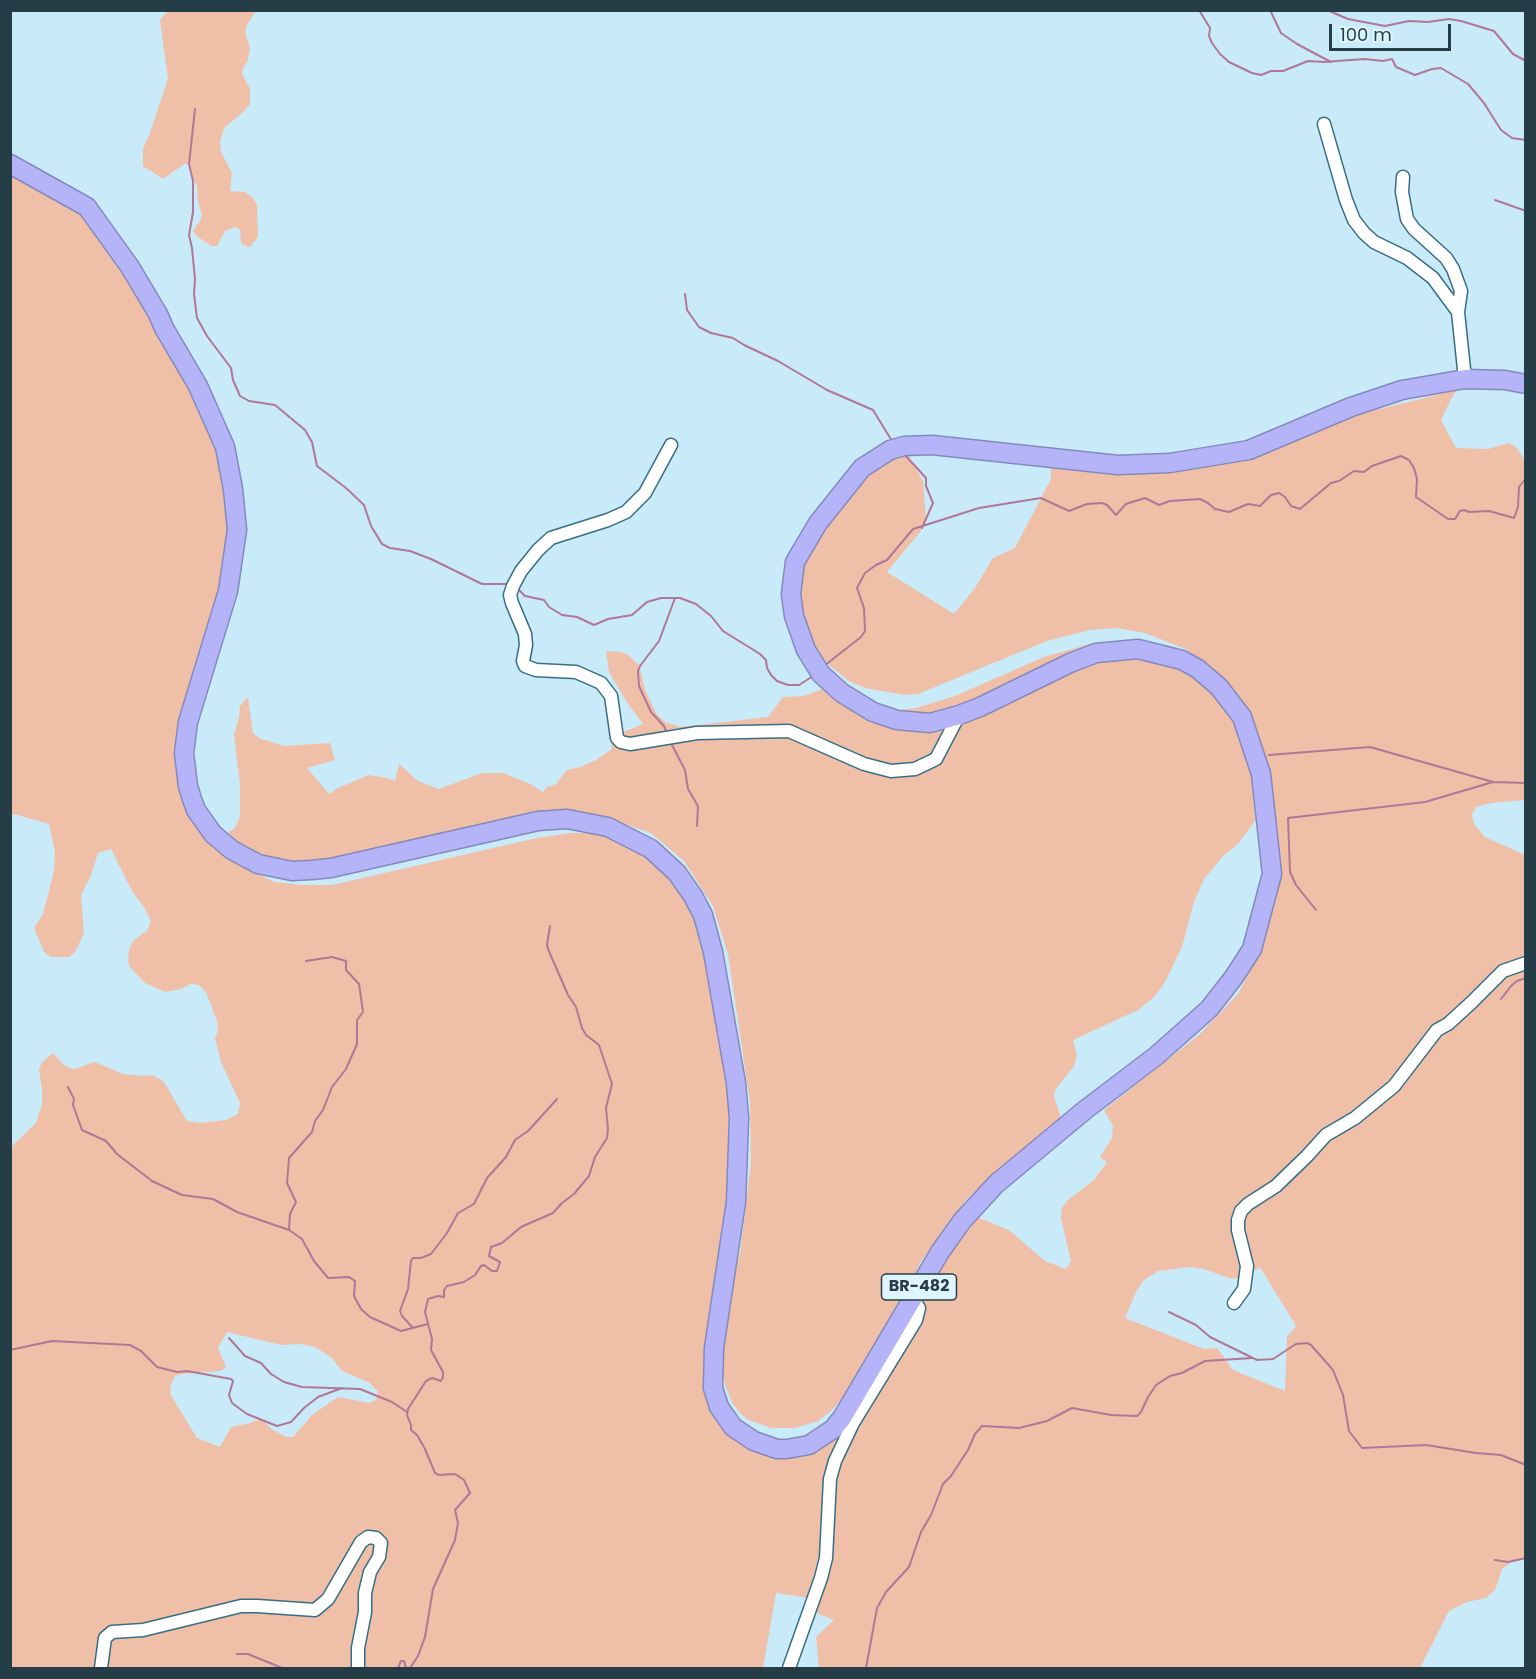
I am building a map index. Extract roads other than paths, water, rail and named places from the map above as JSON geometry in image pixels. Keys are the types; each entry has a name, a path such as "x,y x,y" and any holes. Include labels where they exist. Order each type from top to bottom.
{"highway":[{"name":"BR-482","path":"10,164 87,207 130,267 158,314 198,386 225,447 235,497 237,530 228,591 188,722 184,753 192,799 196,810 209,829 223,844 242,856 258,864 292,871 331,868 554,818 578,820 608,827 651,849 677,873 693,896 703,915 713,952 736,1083 739,1133 736,1202 712,1363 713,1388 719,1407 733,1427 754,1441 777,1449 798,1448 817,1441 833,1429 842,1418 940,1252 962,1221 996,1184 1085,1110 1156,1056 1209,1009 1252,949 1272,874 1261,774 1242,717 1220,687 1182,660 1138,649 1096,653 959,715 930,723 890,718 862,707 842,693 821,674 806,650 794,616 791,594 795,562 818,523 862,468 890,450 919,444 1118,465 1170,463 1248,450 1351,407 1402,390 1465,380 1505,380 1526,384"}],"street":[{"path":"1324,124 1342,189 1354,220 1374,242 1407,258 1433,278 1458,312"},
{"path":"1403,177 1402,192 1407,219 1414,229 1446,258 1453,268 1461,291 1458,312 1465,380"},
{"path":"671,445 645,493 626,512 551,538 521,571 510,595 525,634 526,645 523,661 525,666 536,670 576,672 601,682 611,696 618,738 621,742 630,744 697,733 789,730 864,764 891,771 915,769 936,759 959,715"},
{"path":"1234,1303 1244,1289 1247,1266 1238,1230 1241,1211 1276,1186 1326,1135 1355,1118 1394,1086 1437,1030 1448,1024 1491,981 1503,971 1526,963"},
{"path":"789,1668 826,1558 830,1479 835,1461 853,1423 916,1320 919,1308 912,1298"},
{"path":"101,1668 105,1638 112,1632 143,1630 241,1606 315,1610 328,1599 361,1542 368,1537 376,1538 381,1543 379,1557 370,1572 365,1593 365,1612 358,1648 358,1668"}],"waterway":[{"path":"1199,10 1210,28 1209,36 1212,43 1220,54 1229,62 1252,73 1261,75 1271,71 1283,71 1308,61 1365,59 1383,61 1392,59 1396,67 1415,75 1441,68 1468,84 1484,103 1501,130 1512,138 1526,140"},
{"path":"1270,10 1281,33 1331,62"},
{"path":"1327,10 1348,19 1385,26 1409,21 1428,22 1449,19 1461,21 1494,31 1513,54 1526,61"},
{"path":"195,109 189,164 193,181 193,212 189,235 197,318 207,336 231,368 240,396 249,401 275,405 305,430 312,442 317,466 364,505 371,526 382,544 431,559 482,584 509,584"},
{"path":"1495,200 1526,211"},
{"path":"685,294 687,310 699,327 711,333 733,338 827,390 873,410 892,441"},
{"path":"904,454 926,478 926,486 933,503 922,528"},
{"path":"824,666 861,637 865,631 864,608 857,588 865,573 887,560 913,529 979,508 1041,498 1069,511 1087,504 1102,503 1116,515 1126,504 1145,498 1159,505 1170,501 1200,499 1215,509 1229,512 1248,504 1260,506 1271,495 1279,493 1291,506 1300,509 1331,483 1339,481 1354,471 1364,472 1372,466 1401,456 1409,460 1414,468 1417,479 1416,497 1448,519 1455,519 1460,511 1464,510 1489,511 1514,518 1518,507 1519,487 1526,478"},
{"path":"517,588 525,596 544,600 549,607 562,615 577,617 594,625 608,619 632,615 647,602 661,598 680,598 696,604 711,616 723,631 760,654 766,660 767,668 777,681 788,685 799,685 813,676"},
{"path":"667,733 664,726 651,712 639,686 638,671 659,641 675,598"},
{"path":"670,741 685,770 688,789 698,806 697,826"},
{"path":"1269,755 1370,747 1493,782 1526,783"},
{"path":"1316,910 1296,885 1290,872 1288,818 1425,802 1493,782"},
{"path":"410,1668 418,1656 425,1637 433,1589 455,1540 458,1523 455,1510 470,1493 464,1480 455,1474 435,1473 425,1449 417,1435 411,1430 407,1415 408,1409 426,1381 432,1378 441,1381 443,1377 443,1372 431,1350 432,1339 425,1312 428,1299 444,1297 444,1290 447,1286 464,1282 475,1275 481,1266 484,1265 492,1271 497,1271 500,1262 489,1256 491,1247 502,1243 521,1227 553,1213 574,1194 589,1176 595,1157 607,1138 606,1108 612,1084 599,1045 586,1035 582,1028 576,1007 568,995 548,949 550,926"},
{"path":"289,1230 290,1214 296,1202 287,1183 289,1158 312,1132 332,1087 346,1069 357,1044 357,1020 363,1012 359,984 346,970 346,961 332,957 306,961"},
{"path":"1501,999 1511,986 1526,978"},
{"path":"68,1087 74,1099 73,1105 82,1130 106,1141 117,1154 152,1181 182,1195 213,1199 237,1212 289,1230 302,1239 314,1261 328,1278 349,1277 355,1281 354,1296 361,1309 370,1317 401,1331 428,1324"},
{"path":"413,1328 400,1311 408,1289 411,1261 413,1258 431,1254 447,1233 458,1213 474,1204 487,1178 506,1157 515,1140 528,1131 557,1099"},
{"path":"1169,1312 1196,1325 1210,1337 1257,1360 1273,1359 1296,1344 1311,1345 1333,1370 1343,1395 1349,1431 1362,1448 1426,1445 1501,1455 1526,1465"},
{"path":"229,1338 245,1356 261,1363 271,1374 284,1382 302,1387 360,1389 392,1402 407,1412"},
{"path":"10,1350 52,1341 130,1345 141,1351 157,1367 231,1379 233,1381 229,1395 232,1403 247,1414 277,1426 291,1422 318,1397 342,1388"},
{"path":"866,1668 877,1608 886,1592 909,1567 921,1532 931,1515 943,1484 951,1476 982,1426 1019,1428 1047,1421 1072,1408 1111,1415 1137,1416 1156,1385 1170,1376 1182,1373 1205,1361 1252,1358"},
{"path":"1495,1560 1508,1562 1526,1558"},
{"path":"237,1654 248,1654 282,1668"},
{"path":"398,1668 401,1661 404,1661 406,1668"}]}
